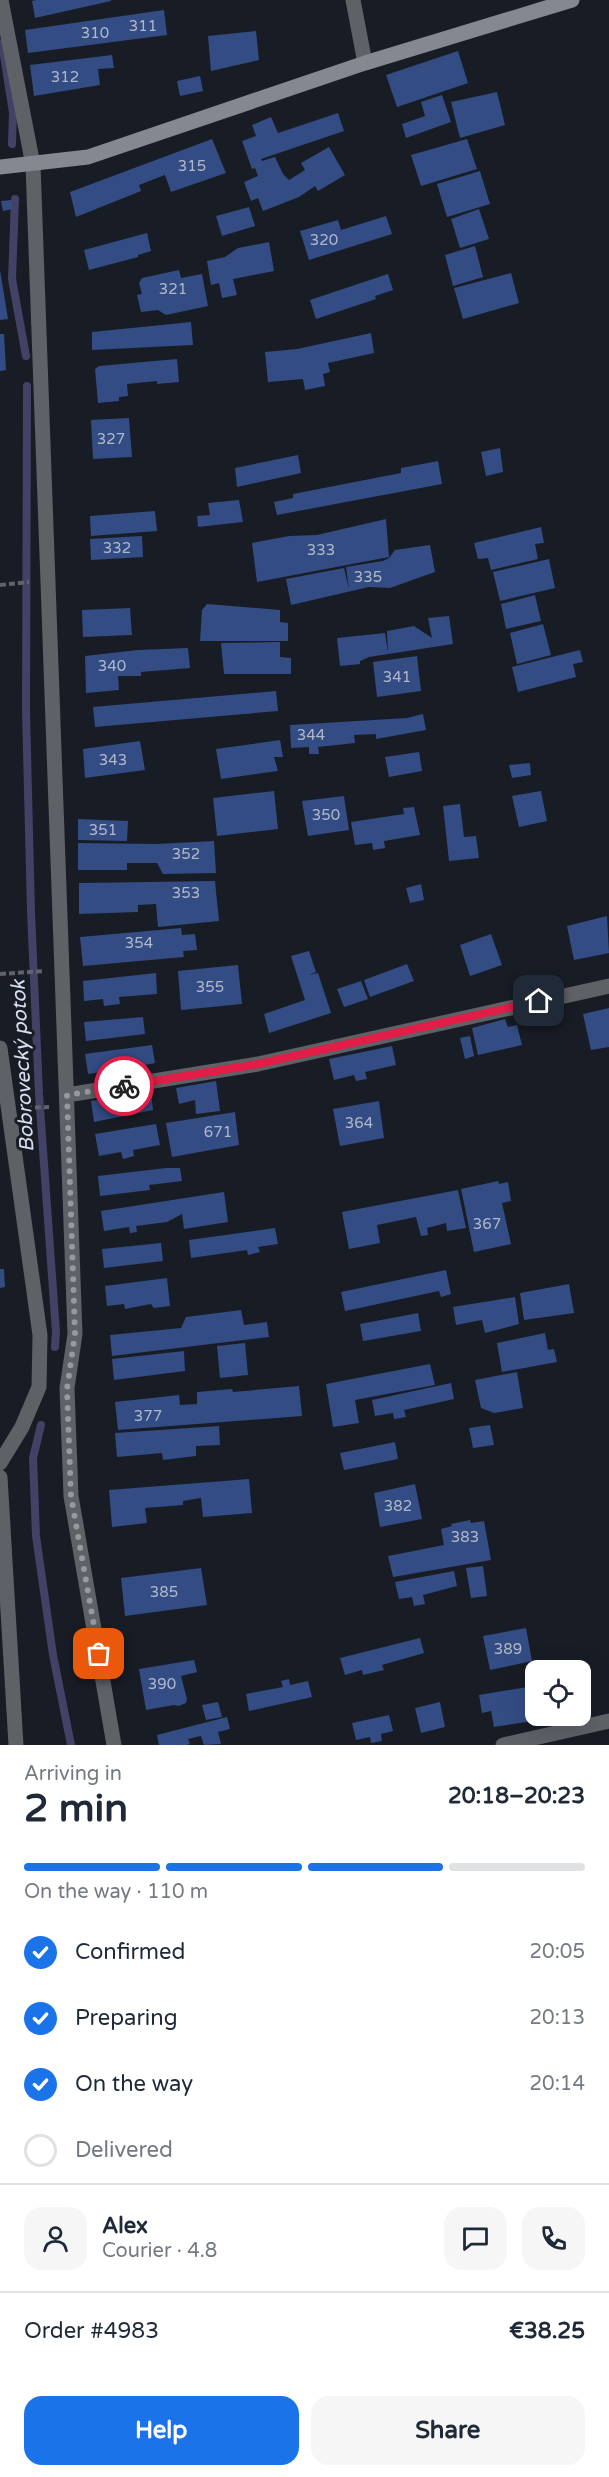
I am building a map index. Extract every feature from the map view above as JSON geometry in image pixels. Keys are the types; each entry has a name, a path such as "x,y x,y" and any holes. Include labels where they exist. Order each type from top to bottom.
{"street":[{"path":"1,0 33,165 75,1334 67,1389 71,1496 114,1745"},
{"path":"353,0 365,63"},
{"path":"0,167 88,158 365,63 573,0"},
{"path":"67,1095 258,1064 609,986"},
{"path":"0,1048 40,1335 39,1387 22,1427 0,1463"},
{"path":"39,1387 67,1389"},
{"path":"0,1477 16,1745"},
{"path":"503,1745 609,1721"}],"path":[{"path":"0,585 18,584"},
{"path":"0,974 40,971"},
{"path":"35,1107 48,1107"}],"building":[{"path":"32,1 111,1 35,18"},
{"path":"164,10 167,35 28,53 25,30"},
{"path":"256,31 259,60 211,71 208,36"},
{"path":"458,51 468,83 397,107 386,75"},
{"path":"112,55 114,68 98,69 100,85 34,96 30,65"},
{"path":"200,76 203,91 180,96 177,81"},
{"path":"497,92 505,125 460,138 451,102"},
{"path":"442,95 451,122 406,138 402,124 425,116 421,102"},
{"path":"338,113 344,131 261,159 262,161 275,157 283,174 289,180 305,170 301,163 329,147 345,175 318,191 315,186 299,197 263,211 258,198 251,201 244,182 258,176 255,168 252,169 242,141 256,136 252,125 271,117 278,133"},
{"path":"212,139 226,173 171,192 165,175 139,185 141,191 76,217 70,192"},
{"path":"467,139 477,169 421,186 411,155"},
{"path":"480,171 490,204 447,217 437,184"},
{"path":"11,200 13,209 3,211 1,201"},
{"path":"249,207 255,226 222,236 216,216"},
{"path":"479,209 489,239 460,248 451,219"},
{"path":"386,216 392,234 309,260 300,231 338,220 341,230"},
{"path":"147,233 151,251 138,255 138,257 89,270 84,250"},
{"path":"269,242 274,271 233,279 237,295 222,298 219,283 211,285 207,261 225,257 238,248"},
{"path":"475,246 483,277 453,286 445,255"},
{"path":"0,270 8,319 0,320"},
{"path":"179,270 181,278 202,274 208,306 166,315 158,310 141,312 137,295 142,294 139,283 142,278"},
{"path":"511,273 519,303 463,319 454,288"},
{"path":"388,274 393,290 375,296 376,299 316,319 310,300"},
{"path":"191,322 193,345 92,350 92,332"},
{"path":"371,333 374,353 328,363 330,372 323,374 325,386 305,390 303,379 268,382 265,352 297,349"},
{"path":"0,334 4,334 6,370 0,371"},
{"path":"177,359 179,382 157,384 157,381 127,384 128,396 119,397 119,401 98,403 95,369 99,366"},
{"path":"129,418 132,457 93,459 91,420"},
{"path":"500,448 503,472 486,476 481,452"},
{"path":"298,455 301,473 237,487 235,468"},
{"path":"438,461 442,484 277,515 274,502 293,498 293,494 401,473 401,468"},
{"path":"239,500 243,522 198,527 197,516 210,515 208,503"},
{"path":"155,511 157,531 91,536 90,516"},
{"path":"386,519 389,557 257,582 252,543 289,536 317,535"},
{"path":"541,527 544,543 535,544 538,559 491,570 488,558 478,559 474,543"},
{"path":"142,536 143,557 91,560 90,539"},
{"path":"430,545 435,572 390,588 369,587 291,605 286,579 344,568 349,589 346,567 383,561 389,558 395,550"},
{"path":"549,559 555,588 500,601 493,572"},
{"path":"535,595 541,621 506,629 501,604"},
{"path":"207,604 280,610 280,622 288,623 288,641 200,641 202,610"},
{"path":"130,608 132,635 83,637 82,610"},
{"path":"449,616 453,644 369,657 360,661 360,664 340,666 337,638 385,633 388,653 387,631 414,626 432,638 428,618"},
{"path":"543,624 551,655 517,664 510,633"},
{"path":"280,642 280,657 291,658 291,674 224,674 221,643"},
{"path":"188,648 190,668 141,672 141,676 118,676 119,690 86,693 85,656 138,650"},
{"path":"580,650 583,662 573,664 576,677 518,692 512,667"},
{"path":"417,656 421,691 377,697 373,662"},
{"path":"276,691 278,711 95,727 93,707"},
{"path":"423,714 426,730 376,739 376,734 354,735 355,743 318,747 319,754 309,754 309,747 291,748 290,725 407,718"},
{"path":"280,740 283,757 274,757 278,771 221,779 216,749"},
{"path":"140,741 145,770 85,778 83,749"},
{"path":"419,752 422,771 389,777 385,757"},
{"path":"530,763 531,775 512,778 509,765"},
{"path":"274,791 278,829 217,836 213,798"},
{"path":"541,791 547,821 519,827 512,796"},
{"path":"344,796 349,830 308,836 302,801"},
{"path":"460,804 464,837 476,836 479,858 449,861 443,806"},
{"path":"414,807 420,835 384,841 385,848 373,850 372,843 355,845 351,822 404,814 403,808"},
{"path":"78,819 128,821 127,841 78,840"},
{"path":"214,841 216,873 163,874 157,863 127,863 127,870 78,870 78,843 157,844"},
{"path":"215,881 219,921 158,927 156,904 138,905 138,912 79,914 79,883"},
{"path":"421,884 424,900 410,903 406,888"},
{"path":"607,916 609,953 574,960 567,926"},
{"path":"181,928 182,935 195,934 197,950 183,951 184,957 83,966 80,937"},
{"path":"491,934 502,965 470,976 460,945"},
{"path":"309,951 316,972 309,975 318,973 331,1013 269,1033 264,1014 305,1000 291,956"},
{"path":"407,964 414,981 370,997 364,980"},
{"path":"238,965 242,1004 181,1010 178,971"},
{"path":"156,973 157,994 119,997 120,1004 104,1006 103,999 84,1001 83,981"},
{"path":"361,981 368,999 344,1007 337,989"},
{"path":"609,1008 609,1047 591,1050 583,1014"},
{"path":"143,1017 145,1034 86,1041 84,1022"},
{"path":"505,1019 508,1027 517,1025 522,1045 478,1055 472,1028"},
{"path":"470,1036 474,1056 465,1059 460,1038"},
{"path":"152,1045 155,1063 140,1066 139,1063 128,1064 129,1068 88,1074 85,1054"},
{"path":"392,1046 396,1065 365,1072 367,1079 356,1081 354,1075 334,1080 329,1059"},
{"path":"216,1081 220,1111 196,1114 195,1100 179,1104 176,1088"},
{"path":"151,1092 153,1110 94,1122 91,1101"},
{"path":"379,1101 384,1138 340,1146 333,1109"},
{"path":"235,1112 239,1145 172,1157 166,1123"},
{"path":"156,1124 160,1145 133,1150 134,1156 123,1159 121,1152 99,1156 95,1134"},
{"path":"180,1168 182,1181 149,1185 150,1190 100,1196 98,1176"},
{"path":"498,1181 499,1184 508,1182 511,1201 502,1203 511,1244 474,1252 461,1189"},
{"path":"458,1190 466,1228 447,1231 446,1223 427,1228 428,1235 421,1236 416,1217 377,1225 380,1243 349,1249 342,1212"},
{"path":"224,1192 228,1222 184,1229 182,1214 167,1222 136,1226 137,1232 130,1233 129,1227 104,1231 101,1211"},
{"path":"275,1228 278,1244 258,1247 260,1252 248,1255 247,1250 191,1258 189,1240"},
{"path":"161,1243 163,1261 104,1268 102,1249"},
{"path":"0,1269 4,1269 5,1287 0,1288"},
{"path":"446,1270 451,1294 441,1297 439,1291 345,1311 341,1292"},
{"path":"167,1278 170,1306 154,1308 151,1304 125,1309 124,1304 107,1306 105,1286"},
{"path":"569,1284 574,1313 524,1320 520,1293"},
{"path":"515,1297 519,1324 485,1333 482,1320 456,1325 453,1307"},
{"path":"241,1310 244,1325 267,1322 269,1337 112,1356 110,1335 181,1328 186,1317"},
{"path":"418,1313 421,1331 363,1341 360,1324"},
{"path":"545,1333 548,1350 554,1349 557,1362 502,1372 497,1343"},
{"path":"245,1343 248,1375 220,1378 217,1346"},
{"path":"184,1351 185,1371 114,1380 112,1359"},
{"path":"430,1364 435,1385 355,1400 359,1423 333,1427 326,1384"},
{"path":"517,1372 523,1408 494,1413 481,1408 475,1380"},
{"path":"451,1383 454,1399 404,1410 406,1417 394,1419 393,1413 375,1416 372,1400"},
{"path":"299,1386 302,1416 118,1430 115,1402 179,1395 180,1405 197,1404 197,1392 232,1389 233,1392"},
{"path":"490,1425 494,1445 473,1448 469,1428"},
{"path":"219,1426 220,1445 196,1446 196,1456 163,1460 162,1453 117,1457 115,1433"},
{"path":"395,1442 398,1459 344,1470 340,1453"},
{"path":"249,1479 252,1513 203,1517 201,1498 183,1501 183,1505 145,1508 147,1523 112,1527 109,1490"},
{"path":"415,1484 422,1519 380,1527 374,1493"},
{"path":"470,1520 471,1523 484,1521 491,1560 393,1577 388,1556 444,1545 441,1529 452,1526 451,1524"},
{"path":"483,1566 487,1596 471,1598 466,1568"},
{"path":"201,1568 207,1605 125,1616 121,1578"},
{"path":"454,1571 457,1586 423,1595 425,1604 414,1606 412,1597 399,1599 395,1582"},
{"path":"526,1628 532,1660 490,1670 483,1636"},
{"path":"420,1638 424,1653 382,1665 384,1670 363,1675 362,1670 345,1675 340,1658"},
{"path":"194,1660 197,1672 181,1676 186,1703 146,1710 139,1669"},
{"path":"289,1679 290,1685 308,1681 312,1697 249,1711 246,1694 283,1687 281,1681"},
{"path":"525,1687 525,1722 494,1727 491,1711 482,1713 479,1695"},
{"path":"218,1702 222,1717 206,1720 202,1705"},
{"path":"440,1702 445,1727 421,1733 415,1708"},
{"path":"389,1715 393,1731 381,1734 382,1741 371,1743 370,1737 356,1740 352,1723"},
{"path":"227,1717 230,1729 218,1732 221,1744 204,1745 201,1736 188,1739 190,1744 187,1745 159,1745 157,1735"}],"waterway":[{"name":"Bobrovecký potok","path":"2,43 13,113 12,144"},
{"name":"Bobrovecký potok","path":"15,199 12,279 26,356"},
{"name":"Bobrovecký potok","path":"27,386 26,711 31,912 39,1094 56,1332 55,1347"},
{"name":"Bobrovecký potok","path":"41,1425 33,1458 36,1536 53,1655 71,1745"}],"way so far":[{"path":"99,1654 71,1496 67,1389 75,1334 67,1095 124,1086"}],"route":[{"path":"124,1086 258,1064 539,1001"}]}
